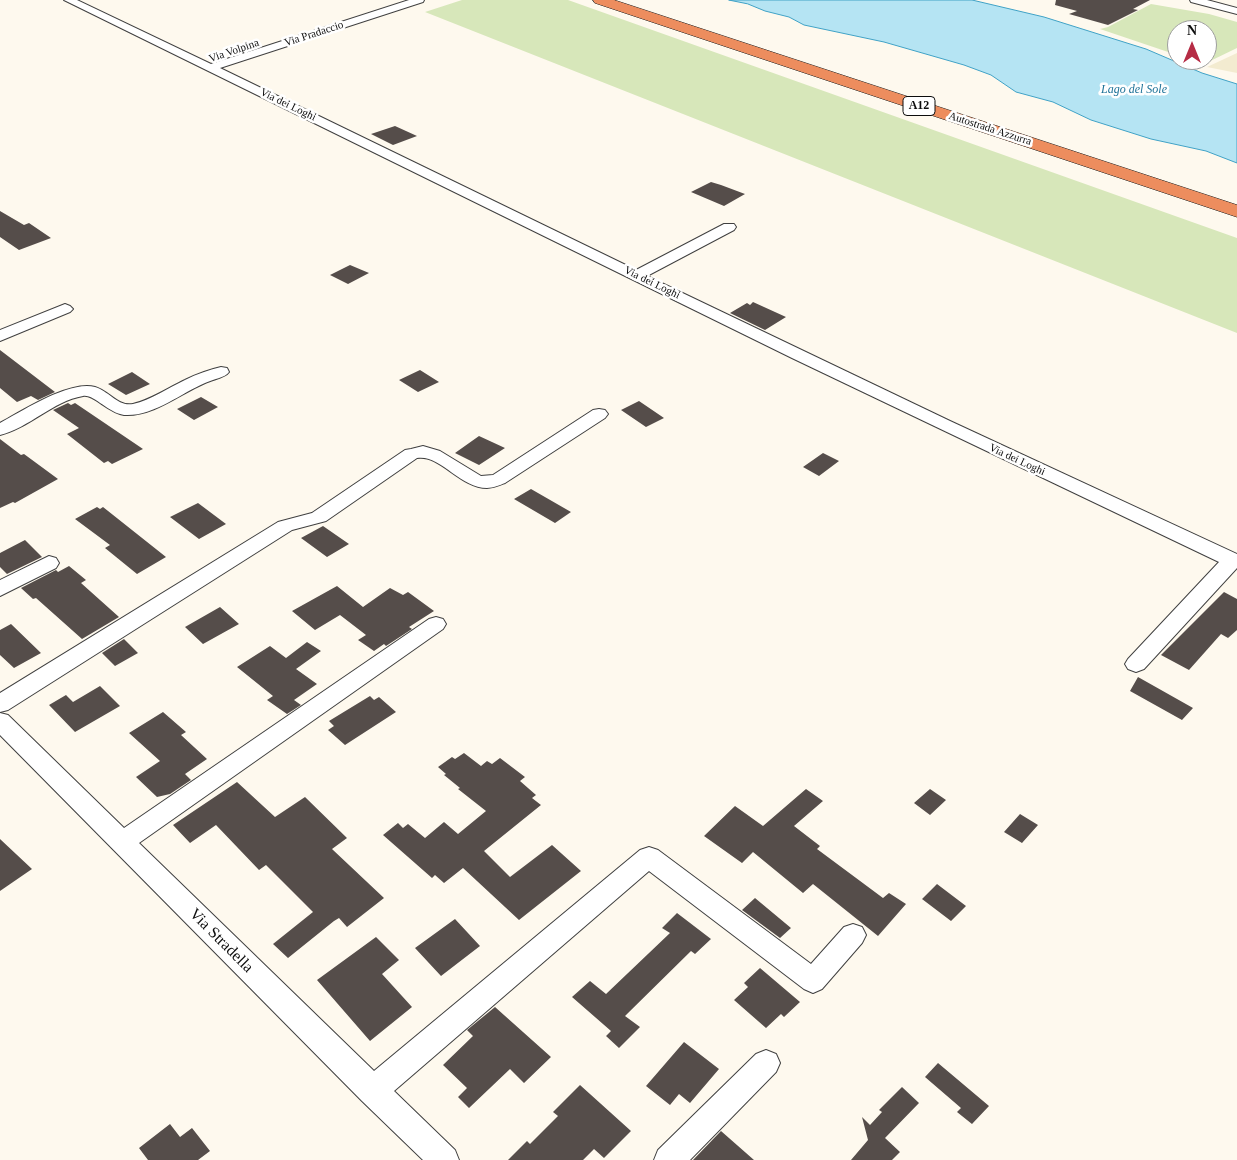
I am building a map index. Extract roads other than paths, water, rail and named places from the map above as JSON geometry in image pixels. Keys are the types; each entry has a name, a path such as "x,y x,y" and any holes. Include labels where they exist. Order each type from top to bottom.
{"highway":[{"name":"Autostrada Azzurra","path":"600,0 1237,211"},
{"name":"Autostrada Azzurra","path":"625,0 1237,200"}],"street":[{"name":"Via dei Loghi","path":"69,0 972,439 1234,561"},
{"name":"Via Pradaccio","path":"205,66 419,0"},
{"path":"1195,0 1237,11"},
{"name":"Via Volpina","path":"205,66 372,3"},
{"path":"637,275 729,227"},
{"path":"0,336 65,309"},
{"path":"0,430 74,392 90,391 116,408 140,408 203,377 221,372"},
{"path":"0,704 285,526 319,517 411,454 419,452 432,453 473,480 483,483 494,481 599,414"},
{"path":"1136,664 1234,561"},
{"path":"0,589 49,563"},
{"path":"122,842 436,624"},
{"name":"Via Stradella","path":"0,720 372,1091 444,1160"},
{"path":"372,1091 649,857 813,982 853,935"},
{"path":"669,1160 766,1063"}],"water":[{"name":"Lago del Sole","path":"729,0 972,0 1044,17 1146,49 1167,58 1167,70 1195,70 1237,84 1237,163 1206,151 1151,139 1091,120 1053,102 1016,92 991,75 964,65 884,42 804,25 789,17 765,11 748,4"}]}
